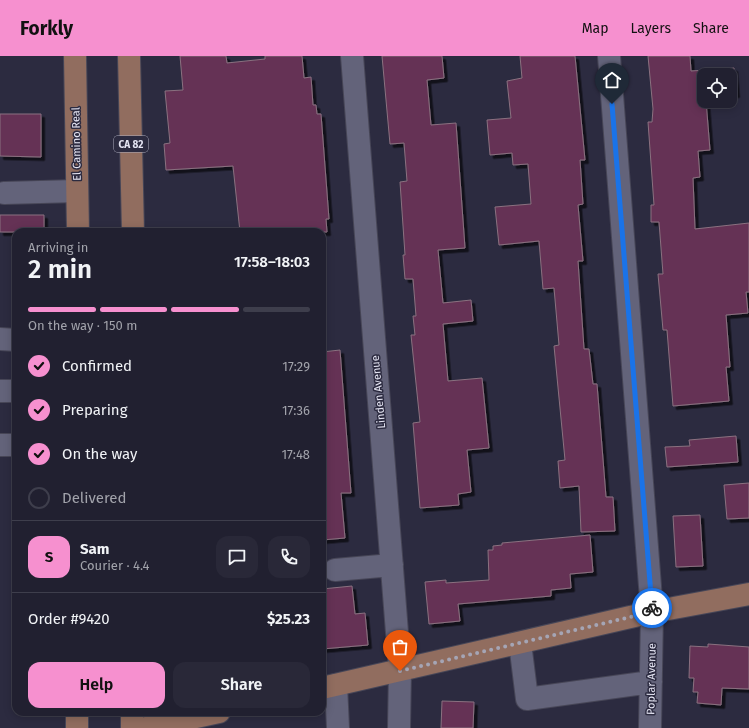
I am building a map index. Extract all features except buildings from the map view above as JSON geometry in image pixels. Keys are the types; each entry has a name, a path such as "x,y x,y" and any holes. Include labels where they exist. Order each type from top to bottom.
{"main road":[{"name":"El Camino Real","path":"75,56 78,228"},
{"name":"CA 82","path":"129,56 133,228"},
{"path":"329,687 652,612 749,594"},
{"path":"77,716 77,728"},
{"path":"132,716 132,728"},
{"path":"146,728 201,716"}],"street":[{"name":"Linden Avenue","path":"352,56 400,671 399,728"},
{"name":"Poplar Avenue","path":"608,56 652,612 650,728"},
{"path":"4,192 77,191"},
{"path":"0,339 12,340"},
{"path":"0,391 12,391"},
{"path":"0,445 12,445"},
{"path":"336,570 392,565"},
{"path":"520,643 527,699 651,682"},
{"path":"329,687 338,728"}],"way so far":[{"path":"400,671 652,612 652,608"}],"route":[{"path":"612,104 652,608"}]}
